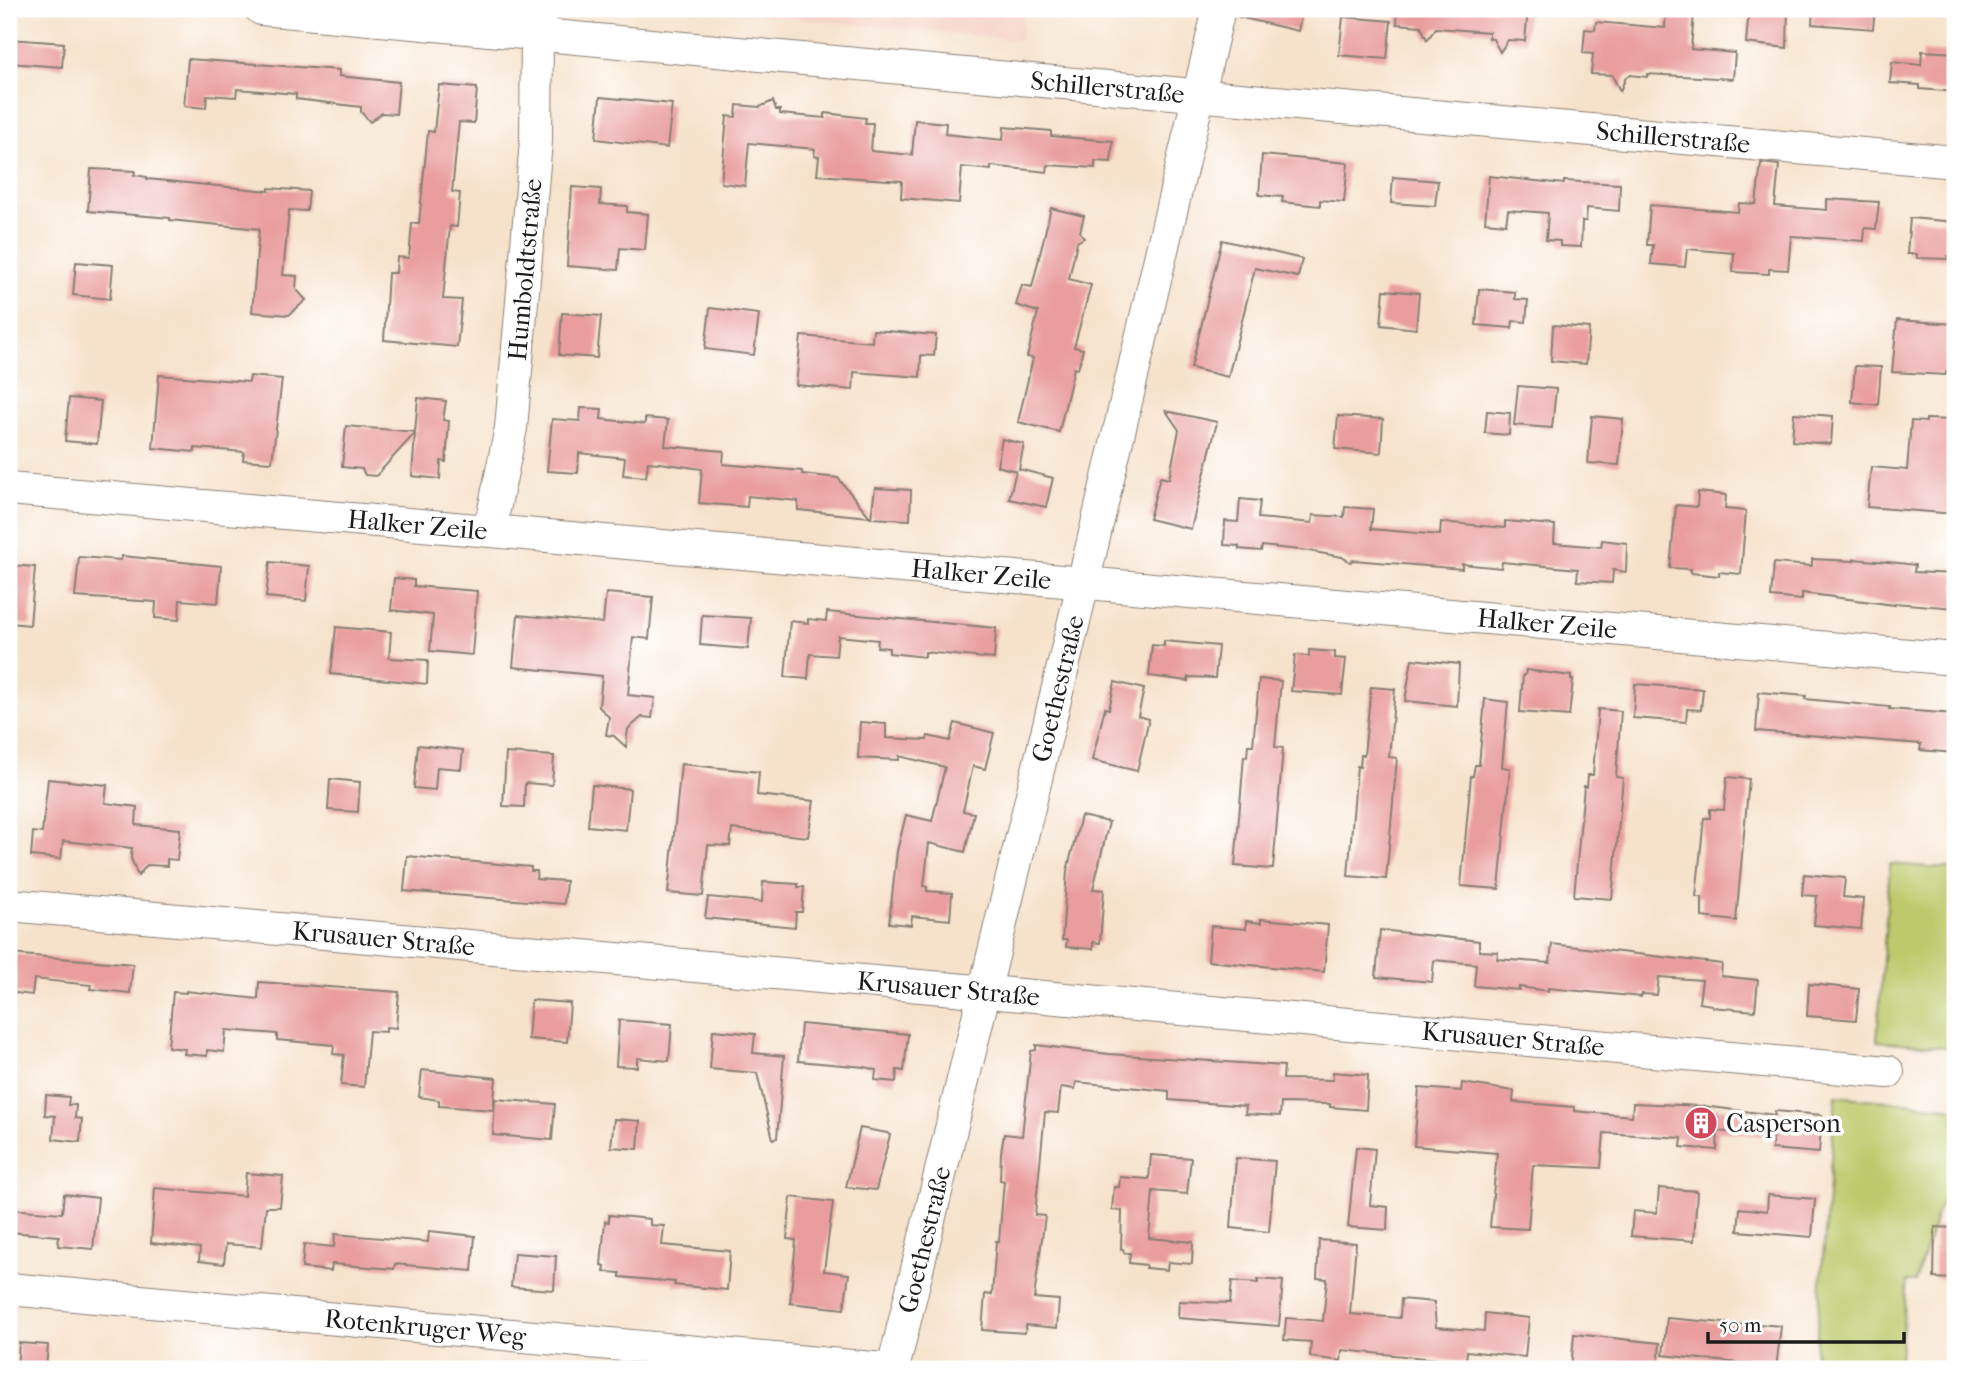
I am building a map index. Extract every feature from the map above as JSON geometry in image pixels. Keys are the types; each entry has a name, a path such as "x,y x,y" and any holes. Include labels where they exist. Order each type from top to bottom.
{"street":[{"name":"Schillerstraße","path":"261,9 540,22 1198,95 1955,162"},
{"name":"Goethestraße","path":"892,1369 1083,584 1219,9"},
{"name":"Humboldtstraße","path":"490,529 511,428 536,141 540,22"},
{"name":"Halker Zeile","path":"9,489 1955,659"},
{"name":"Krusauer Straße","path":"9,905 1888,1072"},
{"name":"Rotenkruger Weg","path":"9,1289 884,1369"}],"shaded area":[{"path":"720,9 1023,9 1021,40"}],"green space":[{"path":"1890,864 1955,869 1955,1048 1877,1041"},
{"path":"1836,1096 1955,1108 1955,1171 1939,1208 1915,1282 1907,1282 1899,1369 1814,1369"}],"building":[{"path":"1240,9 1303,9 1298,31 1239,17"},
{"path":"1398,9 1528,9 1525,41 1508,40 1500,52 1493,39 1489,38 1489,32 1436,28 1427,40 1421,26 1397,24"},
{"path":"1749,9 1788,9 1787,48 1746,43"},
{"path":"1813,9 1875,9 1873,29 1812,24"},
{"path":"1666,10 1694,12 1691,49 1735,53 1733,79 1630,75 1626,77 1620,91 1612,75 1591,74 1593,54 1583,53 1585,29 1595,30 1596,22 1665,28"},
{"path":"1343,17 1391,21 1387,59 1339,55"},
{"path":"9,39 64,43 62,67 9,63"},
{"path":"1922,51 1955,53 1955,92 1920,89 1920,85 1890,83 1892,62 1921,65"},
{"path":"188,59 339,70 339,76 399,82 396,114 382,113 370,122 361,112 361,107 296,99 296,94 237,89 236,97 207,95 206,108 184,106"},
{"path":"439,85 477,88 474,123 459,122 452,192 460,193 457,227 450,226 443,299 462,300 457,347 384,340 388,273 396,273 397,257 409,258 412,223 419,223 428,131 434,132"},
{"path":"600,97 672,104 667,148 596,139"},
{"path":"773,101 780,114 825,118 825,113 866,118 865,123 873,123 871,151 912,155 915,120 946,123 945,134 1003,140 1004,127 1051,131 1051,136 1113,141 1111,162 1095,161 1095,168 1048,165 1047,172 991,166 991,170 962,167 959,203 901,198 902,181 817,175 819,157 814,156 815,149 749,143 745,186 721,183 727,116 736,117 737,105 760,107"},
{"path":"1262,155 1348,163 1344,202 1320,200 1320,206 1282,202 1283,197 1259,195"},
{"path":"1761,163 1779,165 1775,206 1827,210 1827,199 1879,202 1876,229 1865,228 1864,241 1791,236 1788,270 1769,269 1769,274 1733,272 1734,253 1687,249 1685,267 1651,264 1653,245 1647,245 1650,205 1738,212 1739,203 1756,204"},
{"path":"91,169 135,171 134,175 147,179 269,191 269,188 309,191 307,211 289,210 283,275 297,276 296,289 306,300 289,315 252,312 259,229 88,211"},
{"path":"1489,176 1564,184 1564,181 1620,184 1619,211 1587,208 1586,221 1582,221 1581,247 1560,246 1560,241 1546,240 1548,213 1508,210 1506,224 1485,222"},
{"path":"1393,177 1438,181 1435,206 1391,203"},
{"path":"572,187 601,189 600,204 627,206 627,212 648,214 645,250 620,248 618,270 567,266"},
{"path":"1051,208 1084,216 1080,232 1084,238 1077,242 1069,279 1091,285 1074,347 1083,349 1078,369 1074,368 1059,432 1018,422 1033,358 1027,357 1038,312 1016,305 1022,285 1032,287"},
{"path":"1910,218 1955,222 1955,256 1948,256 1948,259 1917,258 1917,254 1907,254"},
{"path":"1222,240 1302,259 1298,277 1255,268 1228,377 1191,368"},
{"path":"76,262 113,265 110,299 73,295"},
{"path":"1479,289 1515,292 1515,299 1528,300 1526,322 1513,321 1512,328 1476,325"},
{"path":"1384,290 1419,293 1416,329 1381,325"},
{"path":"710,308 759,314 754,355 705,349"},
{"path":"562,313 601,316 597,358 559,355"},
{"path":"1897,320 1955,324 1955,373 1946,372 1946,375 1892,372"},
{"path":"1553,325 1589,328 1586,364 1551,361"},
{"path":"873,330 936,335 934,356 921,355 920,377 854,372 853,390 796,385 801,336 872,342"},
{"path":"1855,366 1881,367 1878,405 1852,402"},
{"path":"159,375 249,382 250,376 282,379 272,462 243,460 244,452 195,448 195,452 153,448"},
{"path":"1518,386 1556,389 1552,428 1514,425"},
{"path":"69,398 101,401 97,444 65,441"},
{"path":"418,398 446,401 443,420 449,421 446,462 441,461 440,479 412,476 415,433 376,476 365,475 362,469 342,467 346,426 415,432"},
{"path":"581,408 602,409 601,419 645,424 645,418 668,420 665,446 724,451 723,464 802,471 802,474 838,478 870,517 798,510 798,501 748,496 747,507 699,503 702,469 648,462 646,477 623,475 625,458 579,453 578,473 547,471 552,419 580,421"},
{"path":"1166,411 1217,422 1191,529 1149,519 1160,477 1169,479 1179,430"},
{"path":"1487,411 1510,413 1509,435 1485,433"},
{"path":"1794,413 1833,416 1831,444 1792,441"},
{"path":"1338,416 1383,419 1381,453 1335,449"},
{"path":"1592,416 1623,419 1619,465 1588,463"},
{"path":"1926,419 1955,420 1955,514 1867,507 1871,467 1907,470 1911,421 1926,422"},
{"path":"1002,439 1024,444 1019,469 1053,478 1046,507 1009,499 1016,471 997,466"},
{"path":"875,488 911,490 910,520 871,518"},
{"path":"1698,492 1726,495 1725,509 1746,511 1741,574 1719,572 1719,576 1691,573 1691,569 1670,568 1676,505 1697,507"},
{"path":"1240,499 1260,501 1258,518 1312,523 1313,515 1344,517 1345,507 1373,509 1371,529 1440,535 1441,522 1505,528 1505,521 1555,525 1554,543 1601,547 1602,540 1627,543 1626,572 1613,570 1612,583 1577,581 1578,569 1502,562 1501,568 1462,564 1462,569 1353,560 1350,562 1342,557 1309,551 1262,546 1261,551 1239,549 1239,546 1224,545 1225,521 1238,522"},
{"path":"122,556 221,566 218,603 180,600 179,620 155,618 156,602 75,597 79,557 121,560"},
{"path":"1812,559 1899,563 1915,565 1914,572 1955,574 1955,608 1895,605 1802,593 1802,600 1771,597 1774,563 1812,566"},
{"path":"270,562 309,566 306,601 266,597"},
{"path":"9,565 35,567 30,625 9,623"},
{"path":"394,578 414,580 414,586 477,591 472,655 430,651 433,615 391,610"},
{"path":"606,593 653,597 649,639 633,637 628,695 655,698 652,718 642,717 628,729 626,747 614,736 606,735 609,717 599,707 602,676 513,667 518,615 603,623"},
{"path":"827,612 996,628 994,659 925,652 925,657 889,653 889,648 877,647 878,640 838,636 836,656 810,654 808,679 785,677 790,621 826,621"},
{"path":"702,615 751,618 748,649 700,645"},
{"path":"336,627 391,632 389,658 428,660 427,684 331,674"},
{"path":"1164,641 1218,646 1215,678 1188,677 1188,681 1149,676 1152,645 1164,646"},
{"path":"1309,650 1335,652 1335,658 1346,659 1342,695 1291,691 1295,655 1309,656"},
{"path":"1412,659 1459,664 1457,706 1405,701"},
{"path":"1526,670 1571,676 1573,680 1569,716 1520,712 1523,675"},
{"path":"1259,679 1281,681 1275,747 1283,748 1273,869 1235,866 1244,756 1247,757 1248,745 1253,745"},
{"path":"1115,682 1144,689 1138,716 1149,719 1137,771 1092,760 1105,708 1109,709"},
{"path":"1635,684 1703,689 1701,710 1687,709 1686,722 1633,718"},
{"path":"1371,687 1395,689 1389,757 1397,758 1386,879 1348,876 1357,766 1360,767 1361,755 1364,755"},
{"path":"1759,692 1890,707 1889,709 1955,714 1955,753 1920,750 1921,744 1756,731"},
{"path":"1485,699 1508,702 1502,767 1510,768 1499,889 1461,886 1471,776 1475,765 1479,765"},
{"path":"1598,709 1621,711 1616,777 1623,778 1612,899 1574,896 1584,786 1587,787 1588,775 1593,775"},
{"path":"860,722 886,724 886,738 927,740 928,736 950,741 955,723 994,733 985,769 973,766 963,811 974,813 965,852 929,843 924,886 927,891 952,893 950,920 912,916 911,925 889,923 897,851 906,815 932,821 945,767 899,756 899,760 858,758"},
{"path":"418,745 463,750 461,769 437,767 435,790 414,788"},
{"path":"506,753 554,756 552,785 525,783 524,807 503,806"},
{"path":"681,764 759,772 757,795 814,801 808,837 732,829 730,846 708,845 703,896 668,893"},
{"path":"1727,777 1749,779 1736,921 1702,917 1702,897 1696,897 1704,818 1710,818 1710,809 1724,810"},
{"path":"48,779 107,785 105,803 137,807 136,825 180,829 177,860 167,859 167,866 147,865 138,876 131,858 132,848 63,841 61,859 31,856 33,832 42,833"},
{"path":"330,779 360,782 358,812 328,810"},
{"path":"592,785 630,789 626,830 588,826"},
{"path":"1081,816 1109,822 1093,889 1104,890 1100,943 1093,942 1093,949 1066,947 1067,940 1062,940 1067,871"},
{"path":"407,856 531,867 531,871 537,871 536,879 566,881 564,904 404,891"},
{"path":"1804,874 1845,878 1843,897 1864,899 1861,929 1814,925 1817,896 1802,895"},
{"path":"763,882 798,884 798,887 804,887 802,912 796,912 795,927 705,918 708,897 762,902"},
{"path":"1261,919 1328,925 1324,972 1208,961 1211,926 1246,929 1246,921 1261,923"},
{"path":"1380,930 1479,941 1479,951 1498,952 1497,959 1550,963 1552,944 1722,964 1721,976 1758,980 1755,1011 1712,1007 1699,1003 1702,980 1659,977 1657,995 1642,994 1641,997 1548,988 1548,991 1474,986 1476,964 1434,960 1432,982 1376,977"},
{"path":"9,954 133,964 130,993 90,989 91,985 34,979 32,995 9,992"},
{"path":"259,982 399,992 396,1028 386,1027 386,1032 369,1031 364,1087 341,1085 344,1055 333,1054 334,1045 277,1040 277,1034 226,1030 224,1052 207,1050 207,1056 184,1054 185,1049 168,1047 173,992 258,999"},
{"path":"1809,984 1859,989 1856,1020 1807,1016"},
{"path":"531,1000 570,1003 567,1042 528,1039"},
{"path":"619,1020 672,1024 669,1061 637,1058 637,1067 616,1066"},
{"path":"801,1024 908,1034 904,1071 897,1070 896,1082 875,1080 876,1070 865,1067 798,1061"},
{"path":"713,1030 755,1034 753,1053 784,1056 777,1138 773,1139 757,1073 710,1069"},
{"path":"1036,1045 1109,1054 1284,1066 1283,1079 1333,1080 1333,1072 1368,1075 1366,1110 1330,1107 1330,1104 1281,1103 1280,1116 1245,1114 1246,1106 1169,1100 1169,1091 1076,1082 1075,1089 1061,1087 1058,1113 1045,1112 1035,1215 1045,1216 1034,1298 1059,1300 1057,1328 1026,1325 1025,1333 982,1330 985,1294 992,1295 996,1241 999,1241 1004,1181 1000,1180 1004,1134 1022,1136 1031,1051 1036,1050"},
{"path":"422,1070 496,1078 493,1110 439,1106 439,1100 419,1097"},
{"path":"1462,1083 1514,1091 1513,1102 1574,1107 1574,1111 1596,1113 1632,1116 1633,1103 1703,1106 1775,1115 1775,1111 1822,1115 1819,1153 1772,1149 1773,1137 1718,1131 1717,1150 1681,1147 1682,1138 1604,1133 1601,1168 1533,1165 1528,1229 1490,1227 1497,1153 1414,1146 1419,1088 1461,1091"},
{"path":"46,1095 69,1097 68,1105 76,1105 75,1118 82,1119 80,1142 53,1139 55,1116 45,1115"},
{"path":"495,1099 555,1104 552,1140 493,1135"},
{"path":"614,1119 640,1121 638,1149 611,1147"},
{"path":"860,1128 890,1135 876,1190 846,1187"},
{"path":"1356,1147 1375,1149 1370,1205 1388,1207 1387,1230 1348,1227"},
{"path":"1151,1155 1191,1158 1187,1194 1153,1191 1149,1238 1193,1242 1192,1264 1168,1262 1167,1270 1146,1268 1146,1265 1129,1263 1130,1253 1124,1253 1121,1249 1122,1211 1112,1210 1114,1187 1119,1187 1120,1177 1149,1179"},
{"path":"1236,1158 1275,1161 1269,1232 1231,1228"},
{"path":"246,1173 283,1176 280,1207 266,1207 262,1247 226,1244 224,1264 199,1261 200,1248 151,1243 155,1188 244,1196"},
{"path":"1659,1188 1697,1191 1694,1241 1631,1236 1633,1211 1657,1213"},
{"path":"64,1194 98,1198 93,1249 58,1246 59,1236 9,1232 9,1209 62,1213"},
{"path":"1768,1195 1815,1199 1812,1237 1738,1231 1740,1208 1767,1211"},
{"path":"791,1197 833,1202 824,1271 849,1274 844,1309 790,1303 796,1240 787,1239"},
{"path":"609,1215 650,1219 650,1225 664,1226 662,1245 730,1251 727,1290 674,1285 675,1282 620,1277 620,1273 604,1272 605,1266 601,1265 605,1221 609,1222"},
{"path":"1935,1227 1955,1228 1955,1279 1934,1278"},
{"path":"429,1231 475,1236 472,1271 395,1264 394,1269 332,1264 331,1271 302,1268 304,1244 334,1247 335,1234 428,1242"},
{"path":"1319,1240 1356,1243 1350,1314 1400,1318 1401,1299 1434,1302 1436,1327 1484,1331 1485,1313 1529,1318 1525,1357 1467,1351 1466,1362 1342,1350 1341,1361 1310,1357 1311,1342 1284,1340 1286,1318 1323,1321 1327,1279 1317,1278"},
{"path":"514,1253 556,1256 554,1290 511,1287"},
{"path":"1258,1279 1283,1281 1279,1326 1178,1318 1179,1301 1230,1303 1232,1281 1258,1283"},
{"path":"1667,1318 1781,1326 1776,1369 1747,1369 1748,1364 1663,1355"},
{"path":"1574,1334 1660,1343 1658,1369 1571,1369"},
{"path":"19,1343 48,1345 46,1369 17,1369"}],"place":[{"name":"Casperson","path":"1701,1123"}]}
